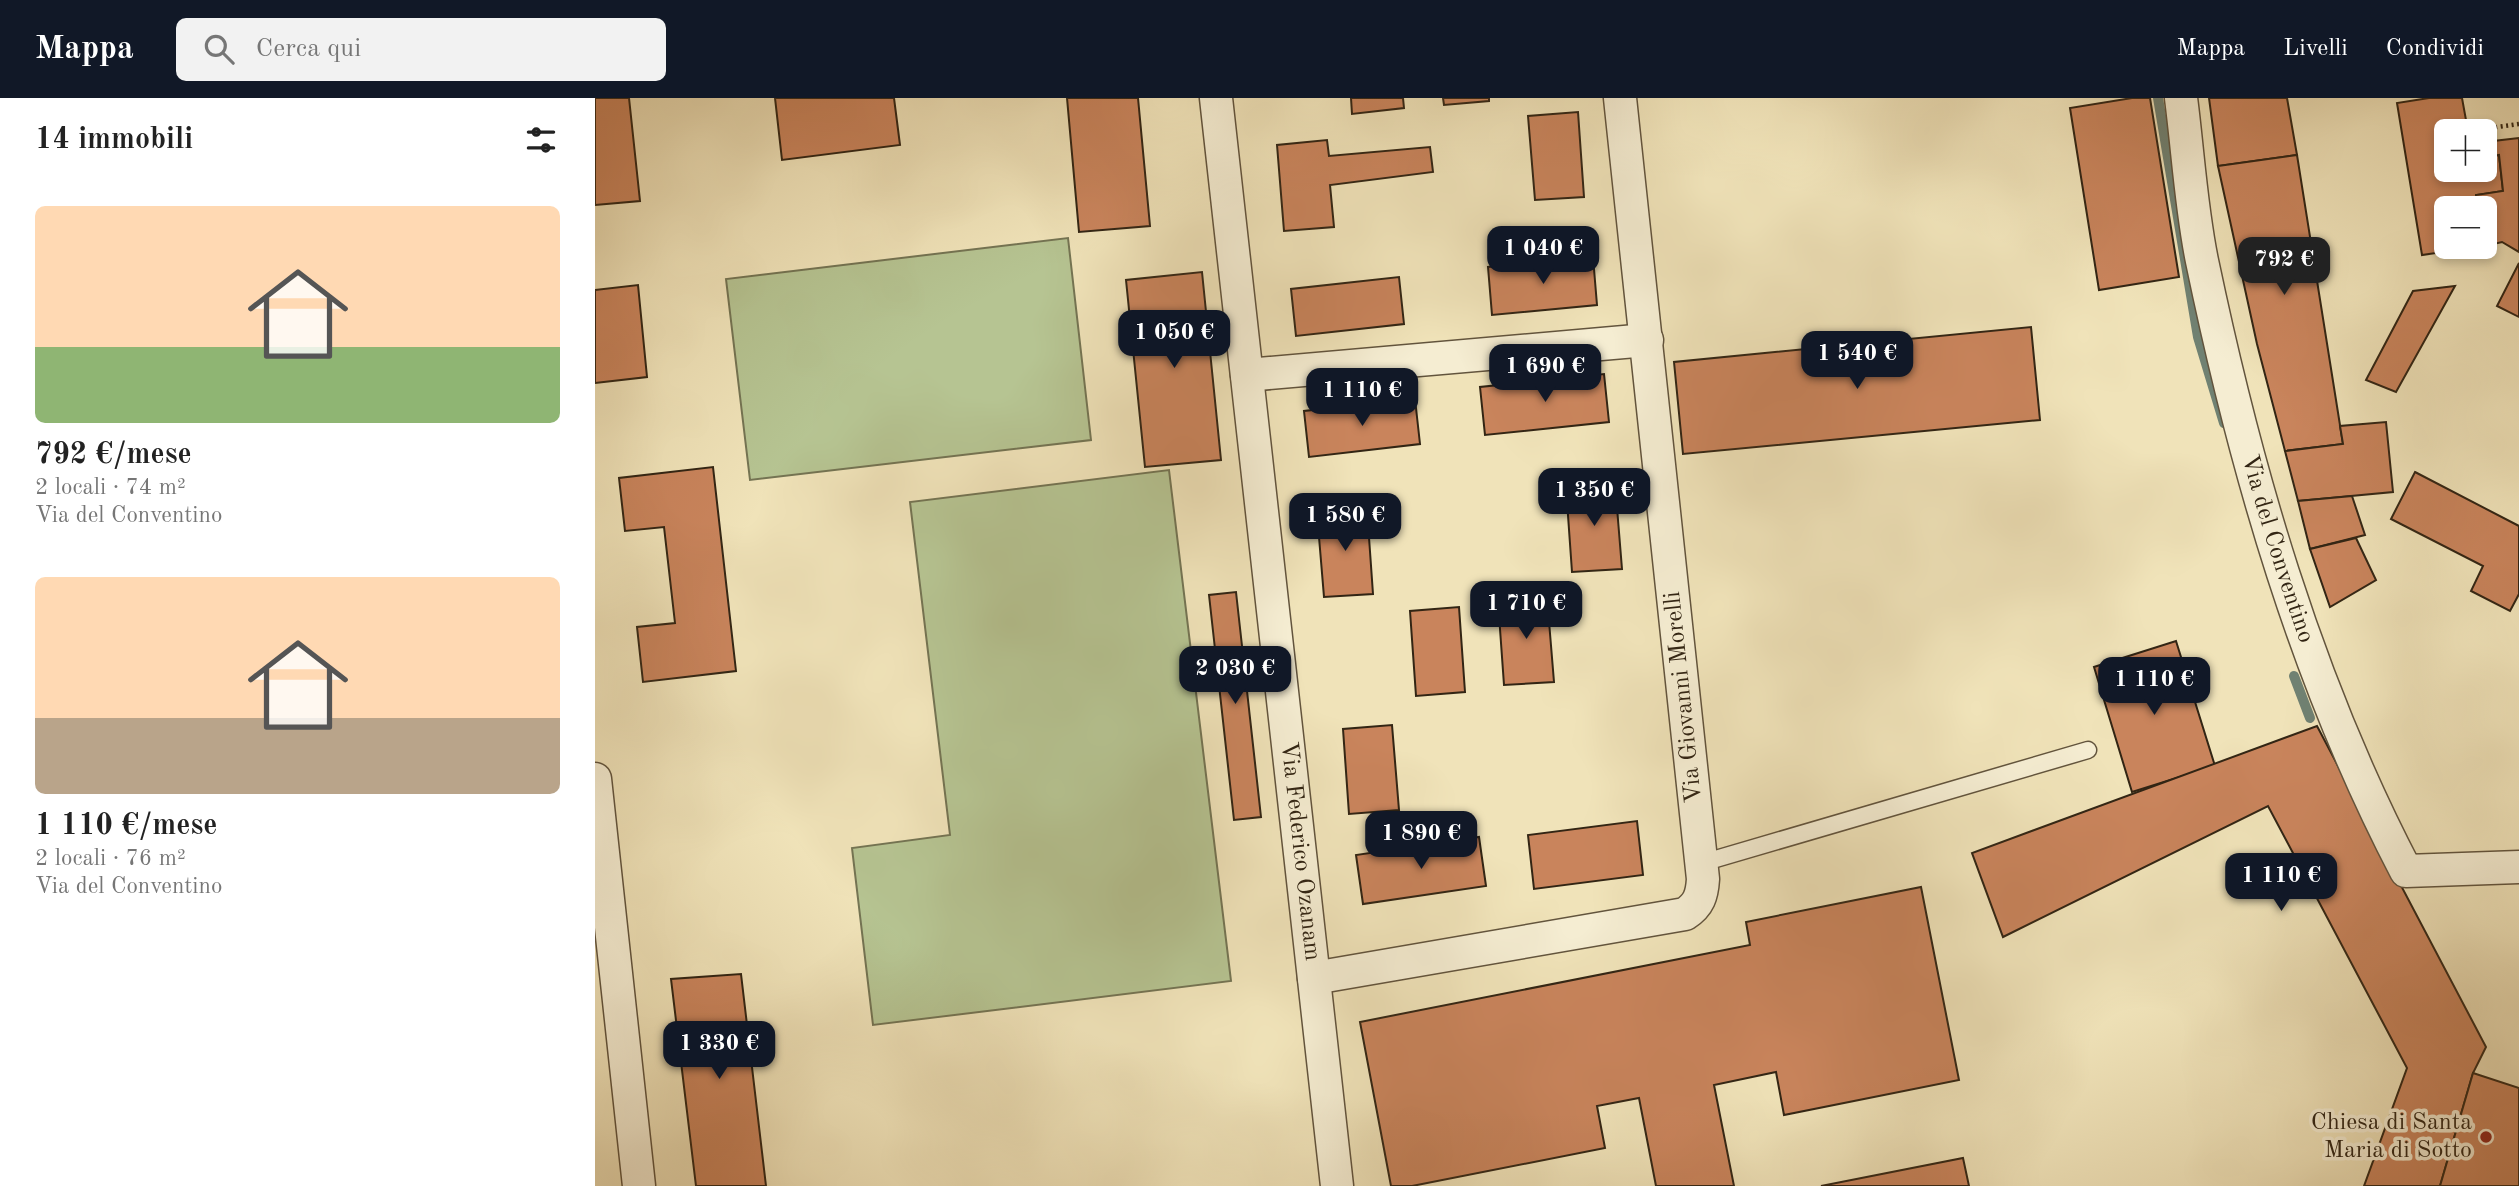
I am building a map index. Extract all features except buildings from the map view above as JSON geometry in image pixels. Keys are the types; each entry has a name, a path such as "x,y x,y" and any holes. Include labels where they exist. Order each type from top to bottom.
{"street":[{"name":"Via Federico Ozanam","path":"1216,98 1337,1186"},
{"name":"Via Giovanni Morelli","path":"1314,978 1685,914 1695,908 1702,893 1702,863 1620,98"},
{"name":"Via del Conventino","path":"2181,98 2202,258 2259,499 2322,684 2383,825 2406,871 2518,867"},
{"path":"1247,375 1647,340"},
{"path":"595,779 639,1186"}],"lane":[{"path":"1702,863 2088,750"}],"path":[{"path":"2497,127 2519,124"}],"green space":[{"path":"1068,238 1091,440 750,480 726,279"},
{"path":"1169,470 1231,981 873,1025 852,848 950,835 910,502"}],"waterway":[{"path":"2158,98 2198,337 2224,423"},
{"path":"2294,676 2310,718"}],"place":[{"name":"Chiesa di Santa Maria di Sotto","path":"2486,1137"}]}
